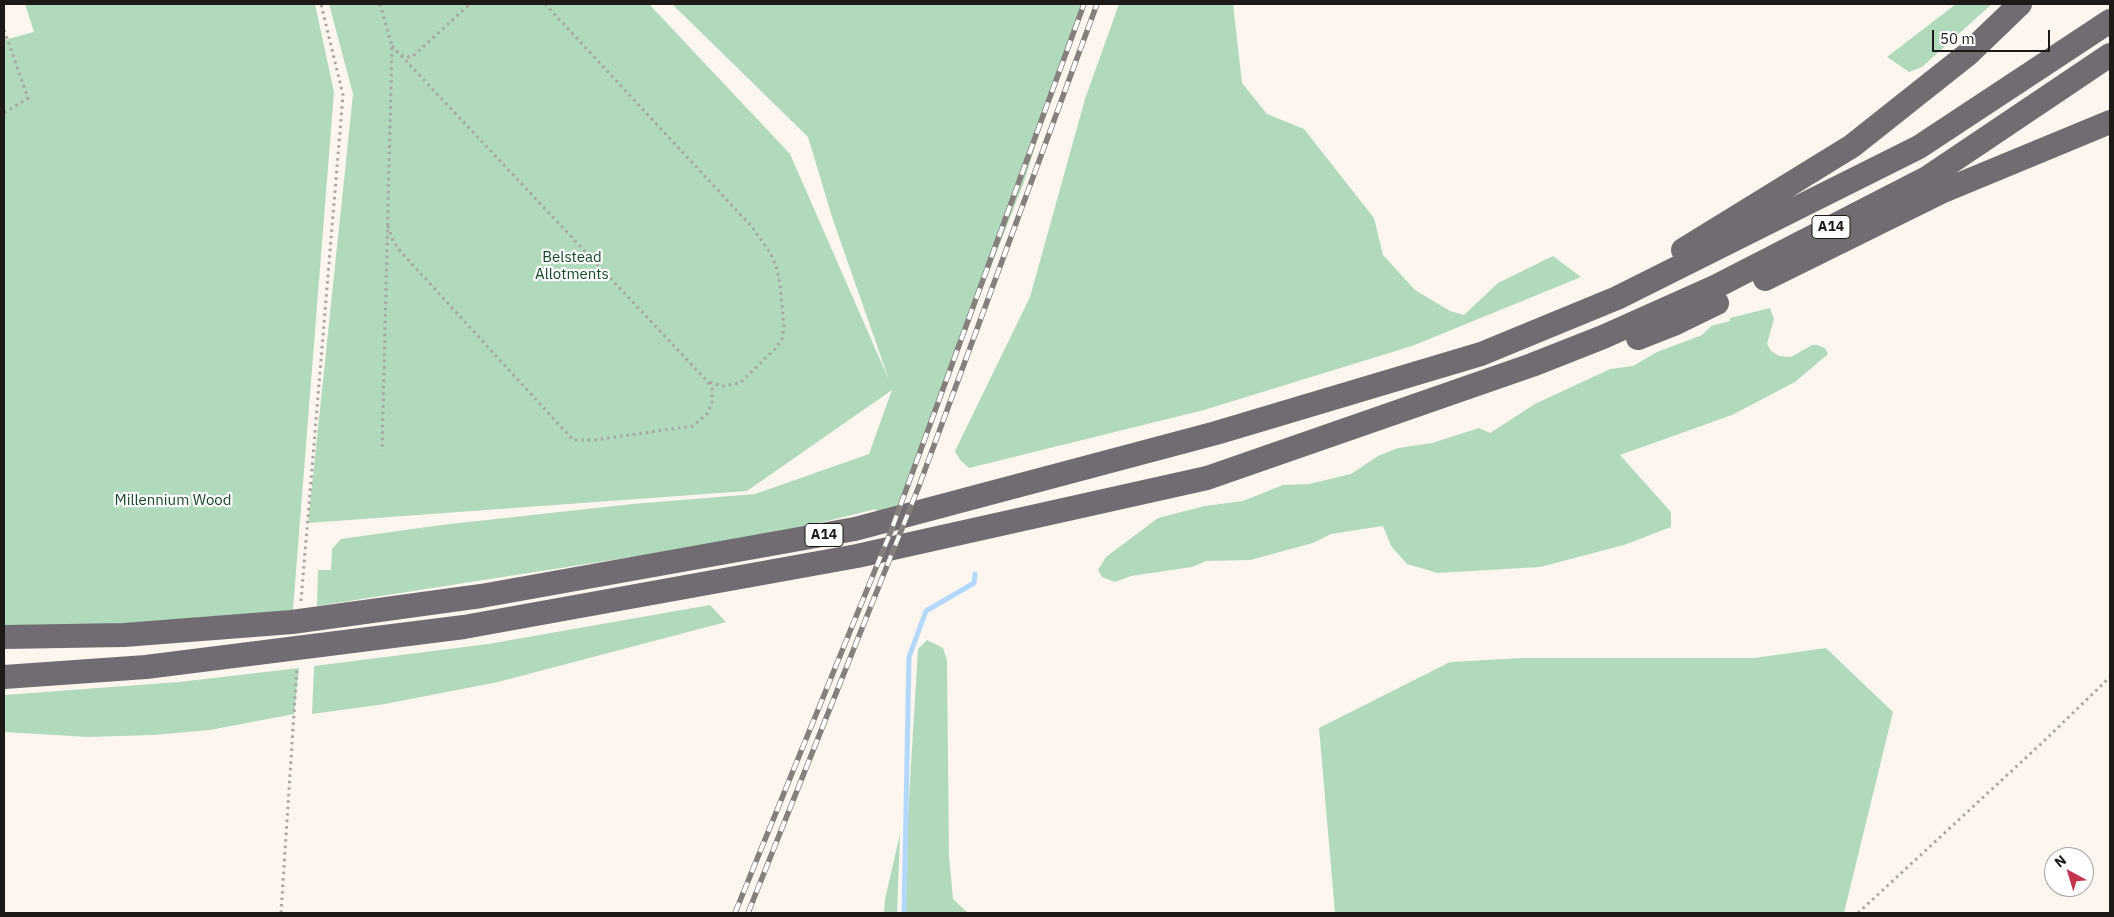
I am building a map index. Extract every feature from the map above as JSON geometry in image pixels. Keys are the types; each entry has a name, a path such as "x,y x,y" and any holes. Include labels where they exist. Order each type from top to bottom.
{"highway":[{"name":"A14","path":"1617,298 1665,261 1852,146 1968,54 2020,4"},
{"name":"A14","path":"4,637 124,635 292,622 481,596 854,530 1216,433 1481,354 1617,298 1919,147 2110,21"},
{"name":"A14","path":"4,677 146,666 464,626 857,556 1207,478 1532,365 1603,337 1717,286 1927,178 2110,55"},
{"name":"A14","path":"1532,365 1597,354 1676,323 1941,192 2110,122"}],"path":[{"path":"305,555 343,95 321,4"},
{"path":"380,4 392,46 382,451"},
{"path":"401,55 413,56 470,4"},
{"path":"545,4 752,227 772,254 780,284 784,326 782,339 776,349 740,384 723,386 708,382"},
{"path":"4,30 28,98 4,113"},
{"path":"388,226 393,241 401,252 573,440 594,440 693,426 708,413 712,402 712,389 708,382 392,46"},
{"path":"1858,913 2044,741 2110,677"},
{"path":"281,913 294,714"}],"green space":[{"name":"Millennium Wood","path":"25,4 315,4 334,92 292,622 4,637 4,40 34,32"},
{"name":"Belstead Allotments","path":"329,4 649,4 790,154 889,380 832,217 808,137 672,4 1086,4 1056,80 1024,182 895,512 879,519 876,509 766,536 317,606 318,570 331,570 332,549 341,539 441,525 632,504 755,494 869,454 892,390 747,491 308,523 353,94"},
{"path":"1119,4 1233,4 1242,83 1267,114 1304,129 1374,218 1383,255 1415,290 1450,311 1464,315 1498,283 1553,256 1581,277 1412,346 1204,410 969,468 960,460 955,451 1030,297 1085,99"},
{"path":"1956,4 1992,4 1922,67 1909,72 1887,57"},
{"path":"1770,308 1774,319 1767,344 1771,351 1779,356 1791,357 1812,345 1817,345 1825,348 1828,354 1795,382 1732,415 1620,455 1671,512 1671,527 1624,545 1540,567 1438,573 1407,564 1391,546 1383,526 1331,534 1313,543 1250,560 1206,561 1192,567 1131,576 1115,582 1102,577 1098,570 1106,557 1158,518 1205,506 1243,501 1283,485 1309,484 1351,474 1378,456 1398,448 1432,443 1479,428 1490,433 1535,404 1610,369 1633,366 1657,352 1702,335 1711,326 1730,321 1730,318"},
{"path":"710,605 726,622 498,682 385,704 312,714 314,666 488,644"},
{"path":"927,640 943,648 947,660 949,856 953,899 968,913 902,913 918,649"},
{"path":"1826,648 1893,712 1844,913 1335,913 1319,728 1450,662 1522,658 1754,658"},
{"path":"299,668 294,714 210,730 153,735 88,737 4,732 4,695 179,682"},
{"path":"900,834 897,913 884,913 885,899"}],"waterway":[{"path":"904,913 909,657 926,611 974,583 975,574"}],"railway":[{"path":"735,913 891,531 1084,4"},
{"path":"748,913 919,486 1097,4"}]}
